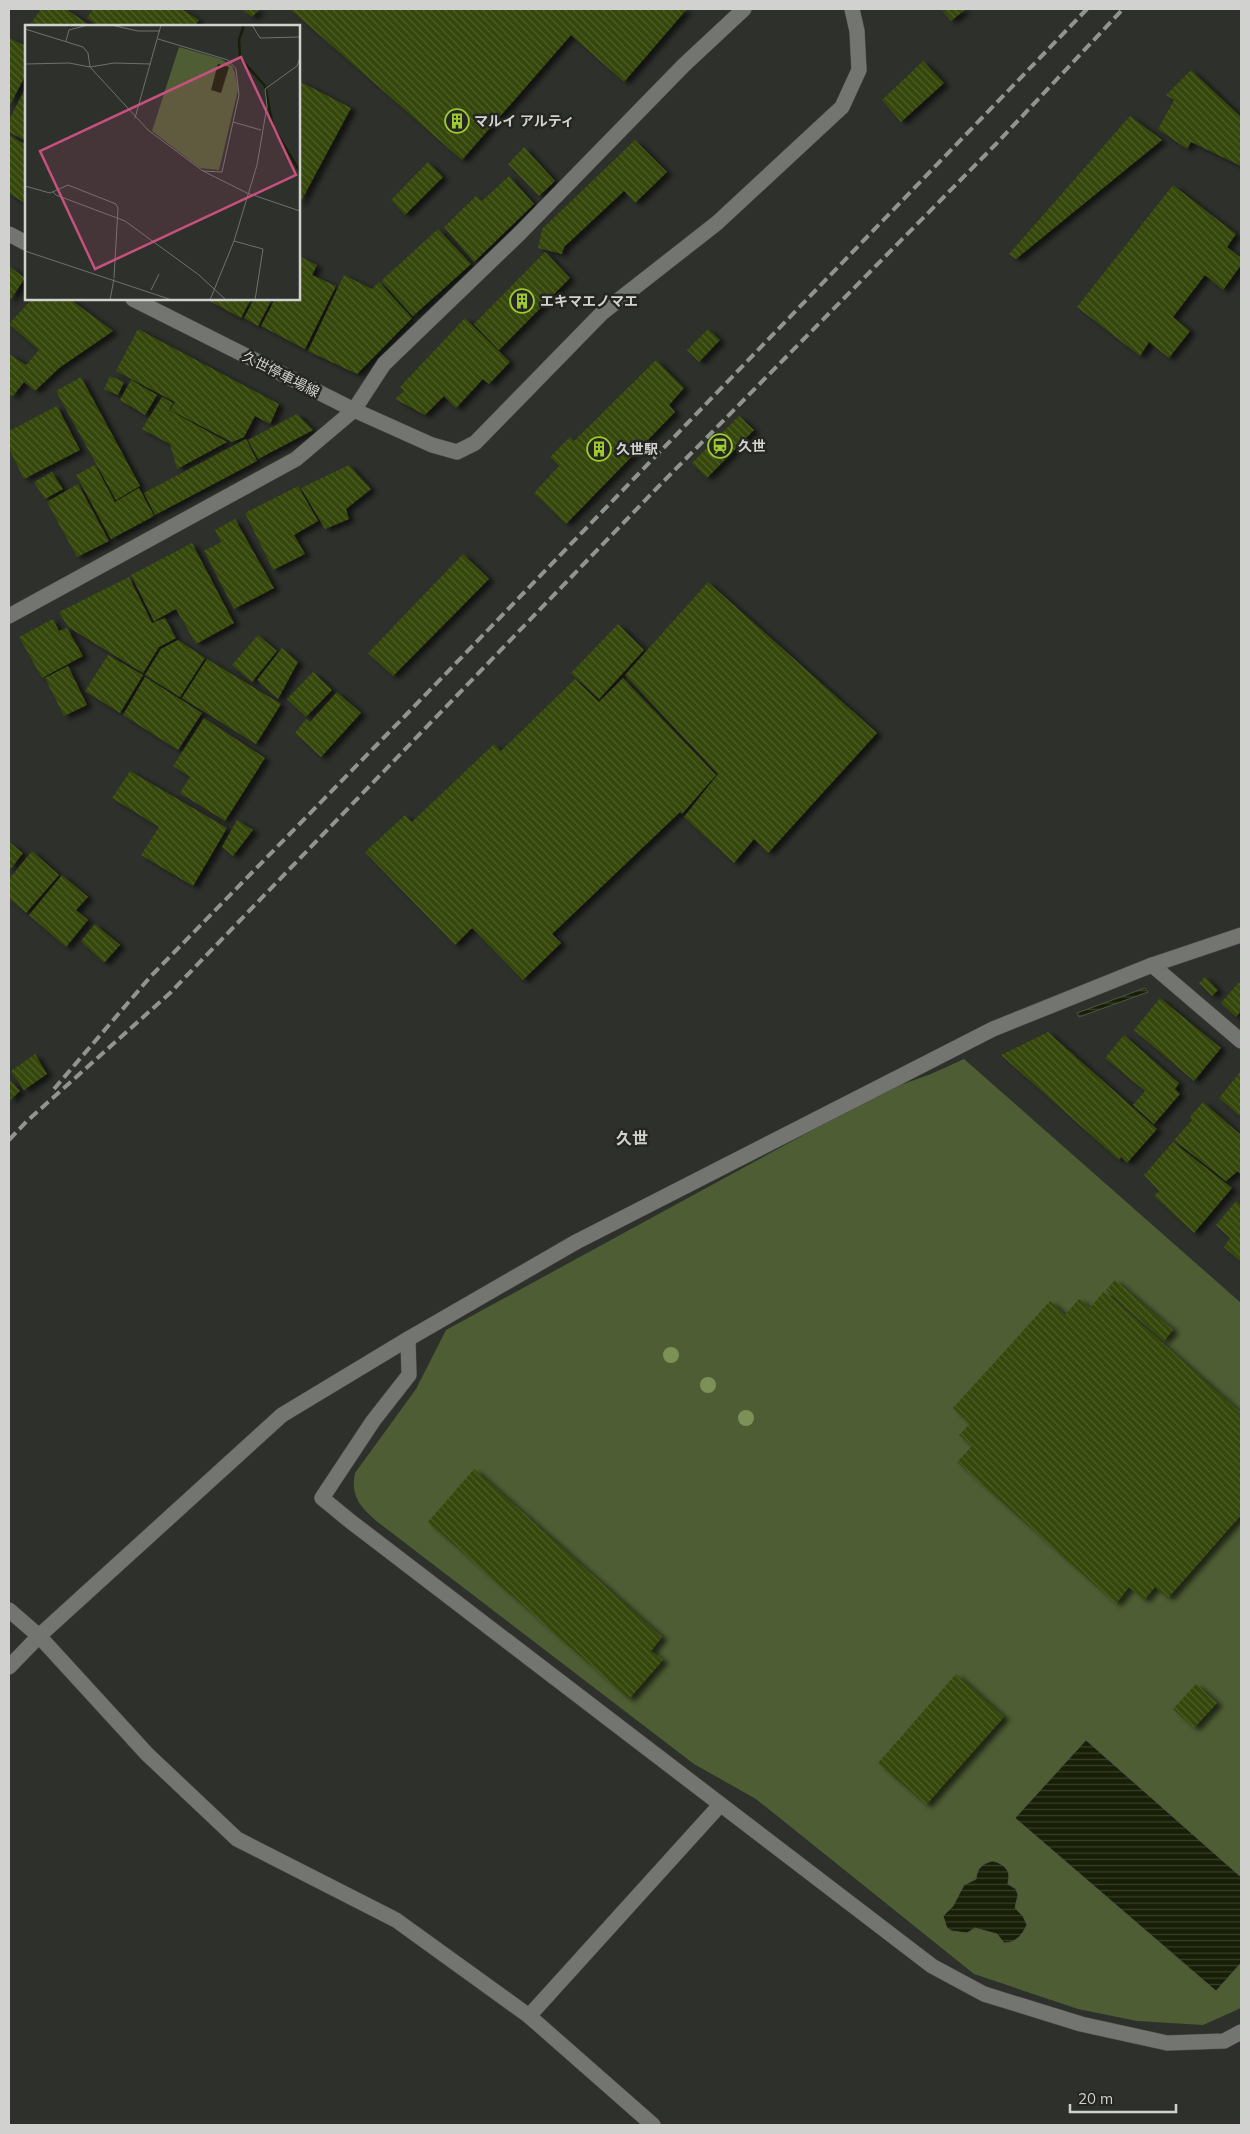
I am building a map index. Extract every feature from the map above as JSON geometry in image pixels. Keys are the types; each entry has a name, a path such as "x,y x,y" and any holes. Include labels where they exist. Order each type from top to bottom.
{"street":[{"path":"9,616 296,459 354,410 384,364 520,233 684,65 744,9"},
{"name":"久世停車場線","path":"135,300 354,410 432,445 457,452 475,444 602,313 717,223 842,107 860,70 858,31 852,9"},
{"path":"9,234 25,242"},
{"path":"9,1667 39,1636 282,1415 408,1339 576,1242 993,1029 1152,965 1241,936"},
{"path":"1152,965 1241,1041"},
{"path":"408,1339 409,1375 373,1421 322,1498 932,1966 984,1994 1081,2024 1167,2043 1224,2041 1241,2032"},
{"path":"9,1610 39,1636 147,1754 237,1840 396,1920 529,2016 653,2125"},
{"path":"529,2016 720,1805"}],"green space":[{"path":"964,1059 1241,1303 1241,2008 1203,2025 1137,2021 1078,2009 974,1974 756,1799 694,1764 379,1523 359,1502 354,1489 355,1473 416,1389 446,1330 884,1091 931,1074"}],"shaded area":[{"path":"1145,988 1148,992 1079,1017 1077,1013"},
{"path":"1086,1740 1241,1877 1241,1963 1216,1991 1015,1818"},
{"path":"992,1861 1001,1864 1007,1870 1009,1875 1008,1884 1016,1889 1018,1895 1015,1908 1023,1916 1027,1925 1018,1938 1008,1943 1004,1943 997,1934 975,1928 967,1933 952,1931 947,1928 943,1916 953,1906 964,1885 976,1879 981,1867"}],"building":[{"path":"41,9 66,9 90,25 30,25"},
{"path":"93,9 181,9 199,20 196,25 97,25 87,18"},
{"path":"242,9 260,9 252,17"},
{"name":"マルイ アルティ","path":"290,9 687,9 624,82 571,35 462,160"},
{"path":"941,9 966,9 951,21"},
{"path":"9,38 25,46 25,76 9,107"},
{"path":"923,61 944,83 901,122 882,100"},
{"path":"1191,70 1241,117 1241,166 1191,142 1187,149 1158,129 1174,100 1166,95"},
{"path":"300,82 351,108 300,203"},
{"path":"25,89 25,140 9,132 9,120"},
{"path":"1130,116 1162,140 1016,259 1009,254"},
{"path":"9,135 25,144 25,203 9,193"},
{"path":"635,140 667,172 635,203 624,191 564,247 562,254 538,248 542,229"},
{"path":"524,147 555,181 539,196 508,164"},
{"path":"428,162 443,177 405,215 391,200"},
{"path":"509,176 534,204 474,262 444,227 476,196 482,201"},
{"path":"1173,185 1236,234 1227,247 1241,258 1241,265 1223,290 1205,275 1173,317 1190,331 1169,358 1149,342 1140,356 1077,307"},
{"path":"438,229 471,264 413,316 381,281"},
{"name":"エキマエノマエ","path":"545,252 570,278 499,350 474,324"},
{"path":"300,256 317,265 312,275 336,286 305,349 261,326 274,300 300,300"},
{"path":"9,266 25,278 9,302"},
{"path":"344,275 372,289 379,282 412,318 357,374 308,351"},
{"path":"31,300 71,300 113,331 59,368 35,391 24,382 13,396 9,394 9,354 26,365 39,350 9,324"},
{"path":"208,300 250,300 241,318"},
{"path":"253,300 271,300 258,326 244,318"},
{"path":"465,318 510,362 489,384 483,379 456,408 444,396 425,415 395,399 404,391 400,387"},
{"path":"138,329 279,404 270,424 255,416 244,437 232,442 170,410 175,402 116,371"},
{"path":"708,329 720,340 699,362 687,350"},
{"name":"久世駅","path":"656,360 684,388 669,405 675,412 566,524 534,493 559,466 550,457 570,437 574,441"},
{"path":"110,376 124,382 118,395 104,389"},
{"path":"81,377 140,486 116,500 56,391"},
{"path":"131,380 157,395 145,415 120,400"},
{"path":"162,397 173,403 169,410 227,442 177,469 170,444 142,429"},
{"path":"57,406 80,450 24,479 9,449 9,431"},
{"path":"297,414 313,430 258,459 248,440"},
{"path":"739,416 754,430 707,478 692,463"},
{"path":"246,439 257,461 155,515 144,493"},
{"path":"95,465 115,502 139,488 154,516 111,539 76,475"},
{"path":"349,465 371,489 346,509 349,519 325,529 301,488"},
{"path":"52,472 63,489 45,499 34,482"},
{"path":"78,484 109,541 77,557 47,502"},
{"path":"298,486 318,521 294,535 305,554 273,570 245,513"},
{"path":"235,519 274,588 234,609 204,551 221,542 215,530"},
{"path":"192,543 234,623 196,644 176,609 154,621 131,575"},
{"path":"463,554 489,579 393,676 368,653"},
{"path":"129,577 152,623 165,618 176,638 159,647 143,673 68,627 59,612"},
{"path":"708,582 877,733 768,853 754,839 734,863 684,817 718,774 625,675"},
{"path":"53,619 59,631 67,628 83,656 42,678 19,637"},
{"path":"618,624 644,650 599,699 571,673"},
{"path":"258,635 277,651 252,682 232,665"},
{"path":"178,640 205,658 180,697 145,675 161,649"},
{"path":"282,648 298,662 278,699 257,680"},
{"path":"108,655 143,675 120,713 85,691"},
{"path":"207,659 281,704 256,744 182,698"},
{"path":"68,666 87,705 64,716 45,678"},
{"path":"313,672 332,690 306,717 287,699"},
{"path":"145,677 202,713 178,750 123,715"},
{"path":"623,678 716,775 682,814 680,812 552,934 561,943 523,980 472,928 455,945 365,852 405,815 412,822 494,744 501,751 575,679 599,702"},
{"path":"337,692 361,713 321,757 295,733 306,719 310,722"},
{"path":"204,718 265,758 225,821 180,793 190,777 173,766"},
{"path":"130,771 227,828 193,886 141,855 159,827 112,798"},
{"path":"237,820 253,830 233,856 222,847"},
{"path":"9,842 23,853 9,871"},
{"path":"32,851 59,875 26,913 9,898 9,879"},
{"path":"62,875 88,897 76,910 88,920 66,947 29,915"},
{"path":"95,924 120,945 104,963 81,941"},
{"path":"1205,977 1218,990 1212,996 1199,983"},
{"path":"1239,982 1241,985 1241,1011 1236,1017 1221,1003"},
{"path":"1160,998 1221,1048 1194,1081 1134,1030"},
{"path":"1048,1032 1157,1129 1127,1163 1121,1157 1119,1160 1001,1055"},
{"path":"1124,1035 1179,1083 1175,1089 1180,1094 1154,1124 1133,1105 1145,1091 1105,1058"},
{"path":"35,1054 47,1074 24,1090 11,1071"},
{"path":"1241,1071 1241,1117 1219,1098"},
{"path":"9,1079 20,1091 9,1101"},
{"path":"1203,1102 1241,1135 1241,1175 1238,1171 1226,1181 1174,1140 1192,1120 1190,1117"},
{"path":"1173,1142 1232,1188 1194,1233 1154,1196 1159,1191 1144,1175"},
{"path":"1236,1201 1241,1205 1241,1262 1224,1247 1230,1238 1216,1225"},
{"path":"1115,1280 1173,1330 1164,1341 1106,1290"},
{"path":"1104,1291 1241,1413 1241,1515 1168,1598 1155,1587 1144,1600 1129,1587 1116,1604 957,1462 972,1446 959,1435 970,1424 953,1408 1050,1301 1065,1315 1079,1299 1090,1308"},
{"path":"474,1469 662,1637 651,1651 663,1660 629,1699 428,1522"},
{"path":"956,1674 1004,1717 926,1805 878,1763"},
{"path":"1196,1684 1217,1703 1194,1728 1173,1709"}],"railway":[{"path":"54,1089 151,976 404,717 1087,9"},
{"path":"9,1140 27,1121 170,993 658,487 996,144 1123,9"}],"place":[{"name":"マルイ アルティ","path":"457,121"},
{"name":"エキマエノマエ","path":"522,301"},
{"name":"久世","path":"720,446"},
{"name":"久世駅","path":"599,449"}],"district":[{"name":"久世","path":"632,1138"}]}
